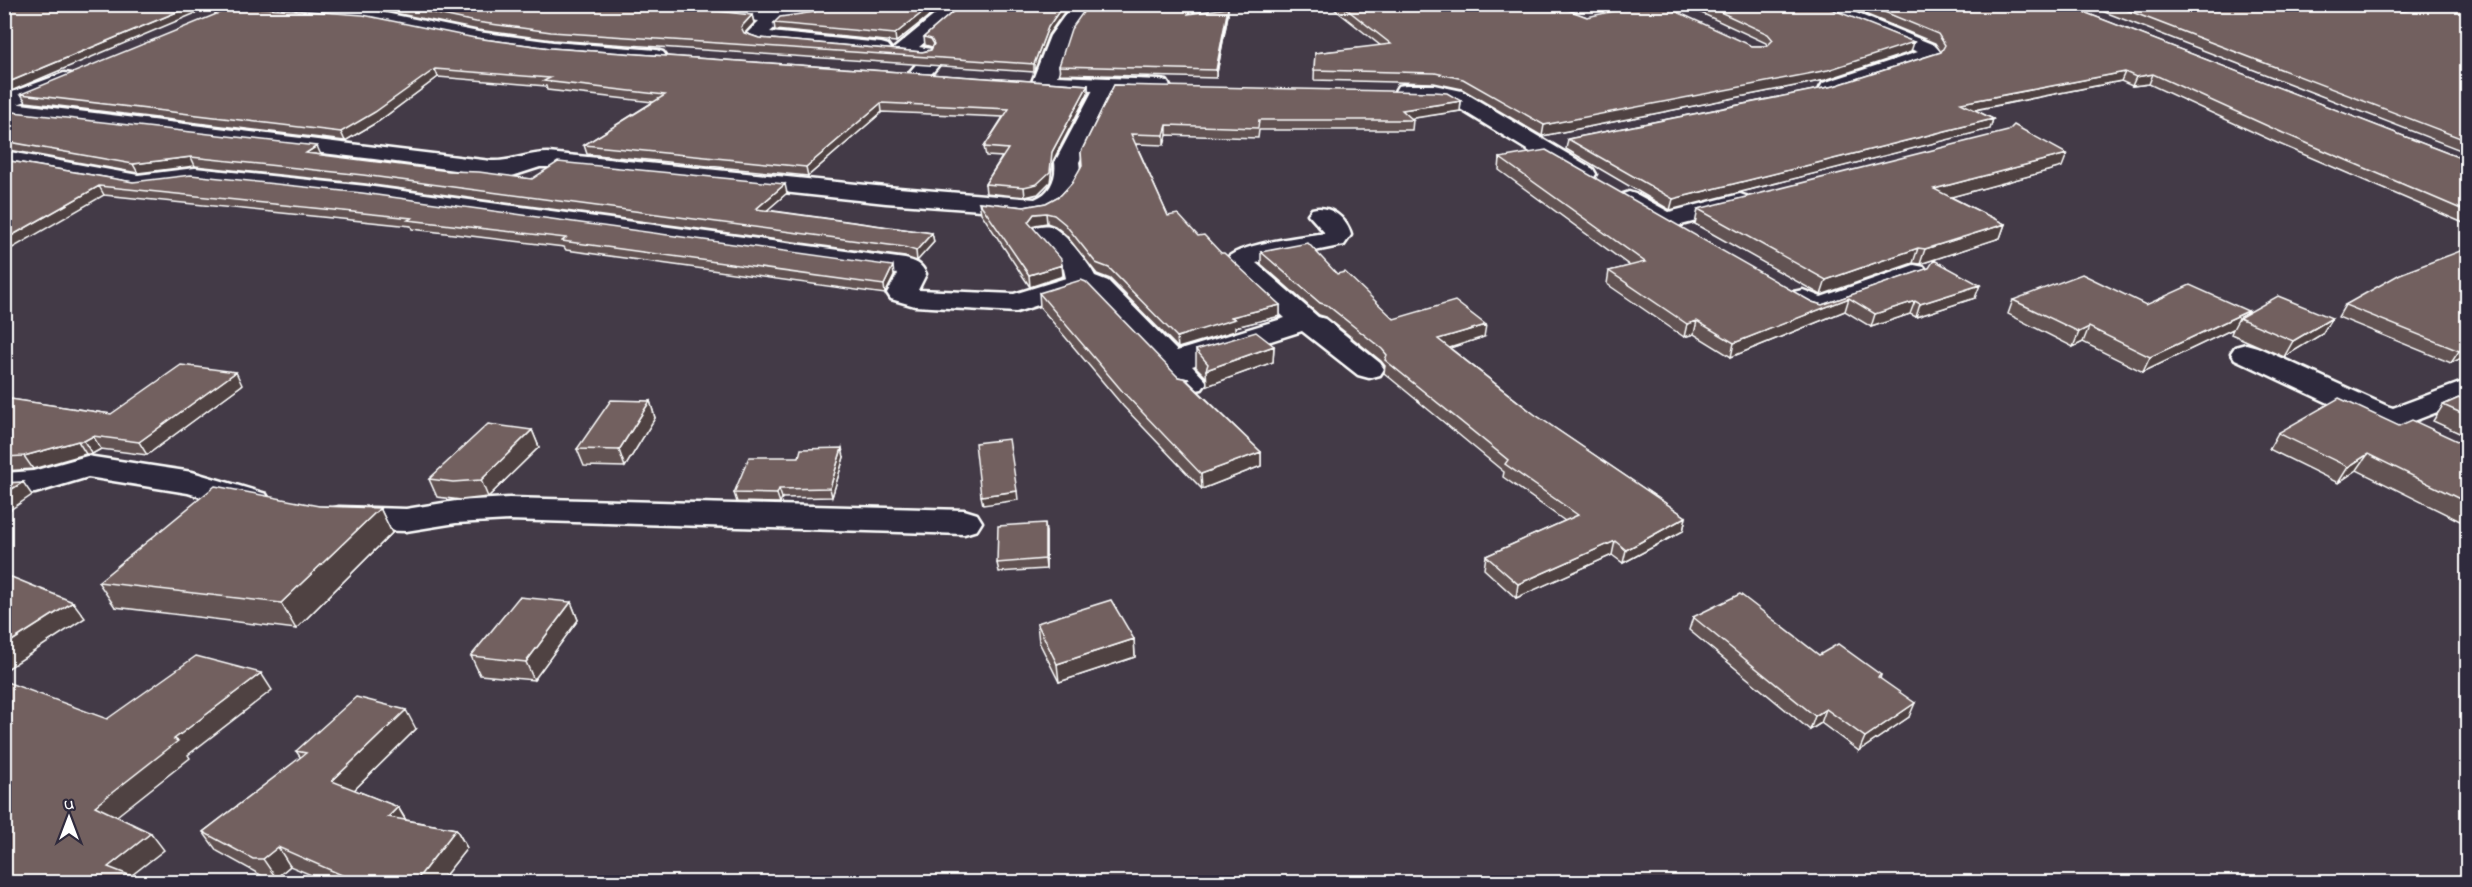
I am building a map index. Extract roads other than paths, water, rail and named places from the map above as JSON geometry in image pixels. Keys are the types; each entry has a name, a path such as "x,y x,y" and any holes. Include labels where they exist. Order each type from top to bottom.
{"street":[{"path":"658,4 776,16 808,14 826,4"},
{"path":"901,51 961,4"},
{"path":"1083,4 1060,36 1033,82 1184,87"},
{"path":"1808,93 1831,88 1930,55 1931,52 1816,4"},
{"path":"235,8 366,15 478,38 553,48 671,57"},
{"path":"776,16 755,35 936,55 908,74 949,76"},
{"path":"4,103 78,73"},
{"path":"4,109 374,152 491,168 512,169 537,160 548,160 886,195 1043,207 1054,201 1069,174 1067,162 1106,85"},
{"path":"1386,91 1434,92 1454,96 1696,238"},
{"path":"1538,146 1570,140"},
{"path":"4,158 138,182 159,182 180,175 195,175 366,193 904,267 910,269 912,274 901,293 915,298 1016,303 1078,283 1081,276 1076,267 1044,233"},
{"path":"1665,221 1757,198"},
{"path":"1321,214 1337,230 1338,234 1335,239 1252,255 1238,261 1307,322 1315,325 1369,369"},
{"path":"1778,284 1819,307 1914,273"},
{"path":"1079,280 1098,287 1182,372 1294,323 1307,322"},
{"path":"2246,353 2376,413 2396,418 2426,433"},
{"path":"2396,418 2468,389"},
{"path":"4,484 35,482 87,466 192,483 267,506 333,518 406,520 456,512 509,509 964,522"}]}
